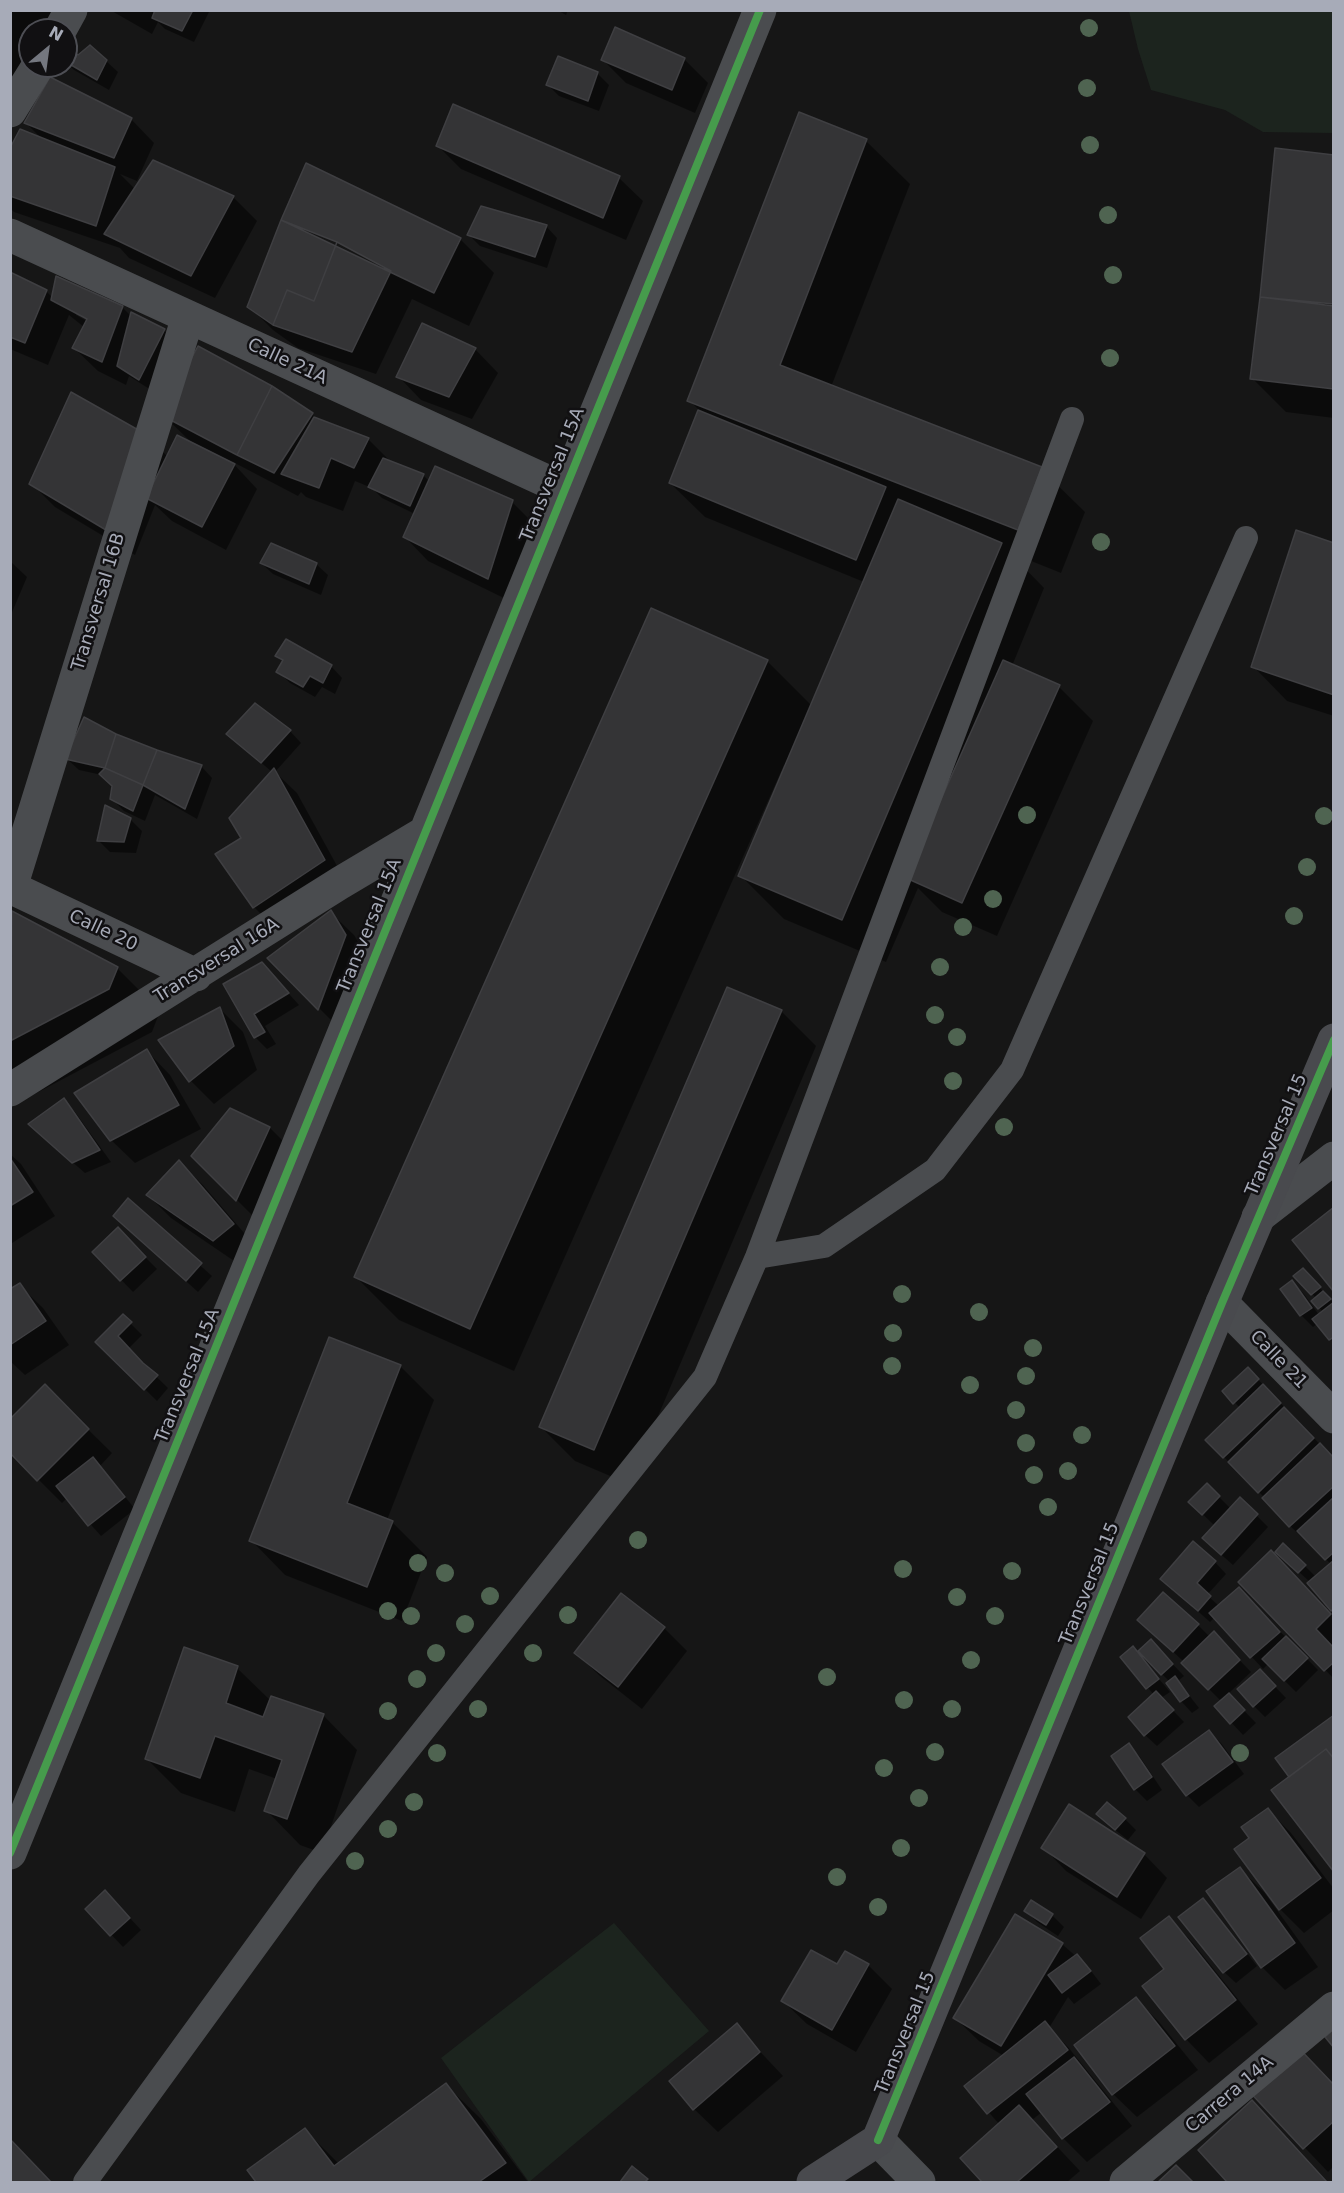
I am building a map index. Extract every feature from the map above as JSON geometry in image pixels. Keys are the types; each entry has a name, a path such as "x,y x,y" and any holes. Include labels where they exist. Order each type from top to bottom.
{"street":[{"name":"Transversal 15A","path":"10,1853 760,10"},
{"path":"10,111 31,78"},
{"name":"Calle 21A","path":"10,235 564,489"},
{"name":"Transversal 16B","path":"11,887 188,317"},
{"name":"Transversal 16A","path":"10,1090 424,833"},
{"name":"Calle 20","path":"11,887 196,975"},
{"name":"Transversal 15","path":"878,2139 1222,1303 1334,1040"},
{"path":"1258,1217 1334,1158"},
{"name":"Calle 21","path":"1222,1303 1334,1417"},
{"name":"Carrera 14A","path":"1126,2182 1334,2008"},
{"path":"813,2182 878,2139 919,2182"}],"lane":[{"path":"85,2182 309,1874 705,1377 757,1257 1072,418"},
{"path":"757,1257 824,1246 935,1170 1012,1070 1246,538"}],"shaded area":[{"path":"1129,11 1333,11 1333,133 1263,132 1225,110 1151,90"},
{"path":"614,1923 709,2031 529,2182 441,2058"}],"building":[{"path":"155,10 193,10 182,31 152,18"},
{"path":"615,27 685,58 672,90 601,60"},
{"path":"90,45 107,60 97,80 78,69 78,55"},
{"path":"558,56 598,72 588,101 546,85"},
{"path":"49,78 132,118 114,158 24,123"},
{"path":"453,104 620,176 603,218 436,146"},
{"path":"799,112 867,139 780,365 1042,467 1018,530 687,401"},
{"path":"20,129 115,167 96,226 10,196 10,148"},
{"path":"1275,148 1334,155 1334,304 1260,297"},
{"path":"153,160 234,196 191,276 104,234"},
{"path":"306,163 461,238 434,293 281,220"},
{"path":"481,206 547,225 535,257 467,235"},
{"path":"281,220 337,242 314,301 287,290 273,325 247,307"},
{"path":"337,242 391,271 352,352 273,325 287,290 314,301"},
{"path":"10,272 47,290 25,343 10,337"},
{"path":"56,276 123,306 102,362 72,348 87,319 51,300"},
{"path":"1260,297 1334,306 1334,389 1250,379"},
{"path":"131,312 165,329 139,380 117,366"},
{"path":"422,323 476,348 449,397 396,377"},
{"path":"198,346 272,386 237,455 161,415"},
{"path":"272,386 313,413 274,473 237,455"},
{"path":"71,392 149,436 111,533 29,484"},
{"path":"698,410 886,487 856,560 669,483"},
{"path":"314,417 369,438 354,468 331,458 319,488 281,474"},
{"path":"177,435 235,464 202,527 146,498"},
{"path":"383,458 424,474 410,506 368,487"},
{"path":"435,466 513,500 488,579 403,537"},
{"path":"898,499 1002,543 842,920 738,876"},
{"path":"1296,530 1334,543 1334,695 1251,667"},
{"path":"271,543 317,563 309,584 260,563"},
{"path":"651,608 768,660 470,1329 354,1277"},
{"path":"286,639 332,665 323,683 310,676 303,687 276,672 283,660 275,656"},
{"path":"1003,660 1060,685 962,903 906,878"},
{"path":"255,703 291,730 261,763 226,734"},
{"path":"84,717 116,734 105,768 65,759"},
{"path":"116,734 157,750 143,785 105,768"},
{"path":"157,750 202,765 185,809 143,785"},
{"path":"105,768 143,785 133,811 110,799 112,786 99,774"},
{"path":"274,768 325,860 253,908 215,854 241,838 229,818"},
{"path":"105,805 131,818 124,842 97,841"},
{"path":"331,910 346,935 318,1010 267,958"},
{"path":"12,911 118,967 109,989 10,1041"},
{"path":"262,962 289,993 254,1014 265,1032 254,1038 223,984"},
{"path":"727,987 782,1010 594,1450 539,1427"},
{"path":"220,1007 234,1046 189,1082 158,1040"},
{"path":"147,1049 179,1105 110,1141 74,1093"},
{"path":"64,1098 100,1150 72,1163 28,1124"},
{"path":"230,1108 270,1127 236,1201 191,1156"},
{"path":"10,1158 33,1192 10,1206"},
{"path":"179,1160 234,1224 213,1241 146,1195"},
{"path":"128,1198 202,1263 186,1281 113,1216"},
{"path":"1334,1207 1334,1292 1292,1240"},
{"path":"118,1227 146,1257 120,1281 92,1252"},
{"path":"1303,1268 1321,1287 1311,1295 1293,1276"},
{"path":"1292,1280 1312,1308 1300,1316 1280,1289"},
{"path":"20,1283 46,1321 10,1345 10,1289"},
{"path":"1323,1291 1331,1299 1318,1309 1311,1301"},
{"path":"1334,1302 1334,1337 1329,1340 1312,1319"},
{"path":"123,1314 132,1322 118,1336 143,1363 158,1375 144,1390 95,1342"},
{"path":"329,1337 401,1365 347,1503 393,1521 367,1587 249,1541"},
{"path":"1248,1367 1259,1379 1233,1404 1222,1391"},
{"path":"45,1384 89,1429 37,1481 10,1453 10,1419"},
{"path":"1263,1384 1281,1403 1223,1458 1205,1440"},
{"path":"1284,1407 1314,1438 1258,1493 1228,1462"},
{"path":"1320,1443 1334,1458 1334,1486 1289,1527 1262,1498"},
{"path":"93,1457 125,1497 88,1526 56,1486"},
{"path":"1207,1483 1220,1496 1202,1515 1188,1502"},
{"path":"1240,1497 1258,1514 1221,1555 1202,1538"},
{"path":"1334,1497 1334,1552 1325,1560 1297,1531"},
{"path":"1193,1541 1216,1561 1197,1583 1211,1596 1198,1611 1160,1579"},
{"path":"1283,1543 1306,1565 1298,1573 1275,1552"},
{"path":"1271,1550 1331,1614 1316,1629 1334,1648 1334,1662 1324,1671 1238,1582"},
{"path":"1334,1560 1334,1608 1331,1611 1307,1583"},
{"path":"1239,1587 1280,1632 1250,1658 1209,1613"},
{"path":"1163,1592 1199,1624 1173,1652 1137,1620"},
{"path":"621,1593 665,1627 618,1687 574,1653"},
{"path":"1214,1631 1240,1660 1208,1690 1181,1663"},
{"path":"1286,1636 1308,1658 1284,1681 1262,1659"},
{"path":"1151,1639 1173,1664 1161,1675 1138,1651"},
{"path":"1133,1646 1159,1679 1146,1689 1120,1657"},
{"path":"184,1647 238,1666 226,1703 263,1717 271,1696 324,1714 287,1819 264,1811 282,1760 215,1736 200,1778 145,1759"},
{"path":"1260,1669 1276,1686 1253,1707 1237,1689"},
{"path":"1175,1676 1189,1696 1180,1702 1166,1683"},
{"path":"1156,1691 1174,1710 1144,1736 1128,1717"},
{"path":"1229,1693 1245,1710 1230,1724 1214,1706"},
{"path":"1334,1715 1334,1759 1326,1749 1289,1777 1275,1758"},
{"path":"1209,1730 1233,1762 1186,1796 1162,1764"},
{"path":"1129,1743 1152,1777 1134,1790 1111,1756"},
{"path":"1326,1749 1334,1759 1334,1872 1271,1790"},
{"path":"1107,1802 1126,1818 1115,1830 1096,1814"},
{"path":"1069,1804 1145,1853 1117,1897 1041,1848"},
{"path":"1268,1808 1321,1878 1279,1910 1234,1849 1249,1838 1241,1827"},
{"path":"1240,1867 1295,1943 1261,1968 1206,1891"},
{"path":"105,1890 130,1918 110,1936 85,1909"},
{"path":"1203,1898 1247,1954 1223,1973 1178,1917"},
{"path":"1031,1900 1053,1914 1046,1925 1024,1911"},
{"path":"1015,1914 1063,1943 1001,2046 953,2018"},
{"path":"1169,1916 1236,2000 1185,2040 1142,1986 1164,1969 1140,1938"},
{"path":"811,1950 837,1964 845,1951 869,1964 832,2030 781,2001"},
{"path":"1077,1954 1091,1971 1062,1993 1048,1975"},
{"path":"1136,1997 1175,2046 1112,2095 1074,2045"},
{"path":"1045,2021 1068,2050 987,2114 964,2086"},
{"path":"737,2023 760,2052 693,2110 669,2081"},
{"path":"1334,2029 1334,2048 1325,2037"},
{"path":"1294,2043 1334,2085 1334,2121 1303,2149 1245,2087"},
{"path":"1074,2057 1110,2102 1062,2139 1026,2094"},
{"path":"446,2083 506,2163 479,2182 256,2182 247,2170 305,2128 334,2166"},
{"path":"1252,2100 1327,2182 1227,2182 1198,2150"},
{"path":"1019,2105 1057,2147 1017,2182 982,2182 960,2158"},
{"path":"10,2139 51,2182 10,2182"},
{"path":"1176,2165 1193,2182 1158,2182"},
{"path":"632,2166 648,2179 645,2182 620,2182"}],"cycle path":[{"path":"10,1853 760,10"},
{"path":"878,2140 1222,1303 1334,1040"}]}
